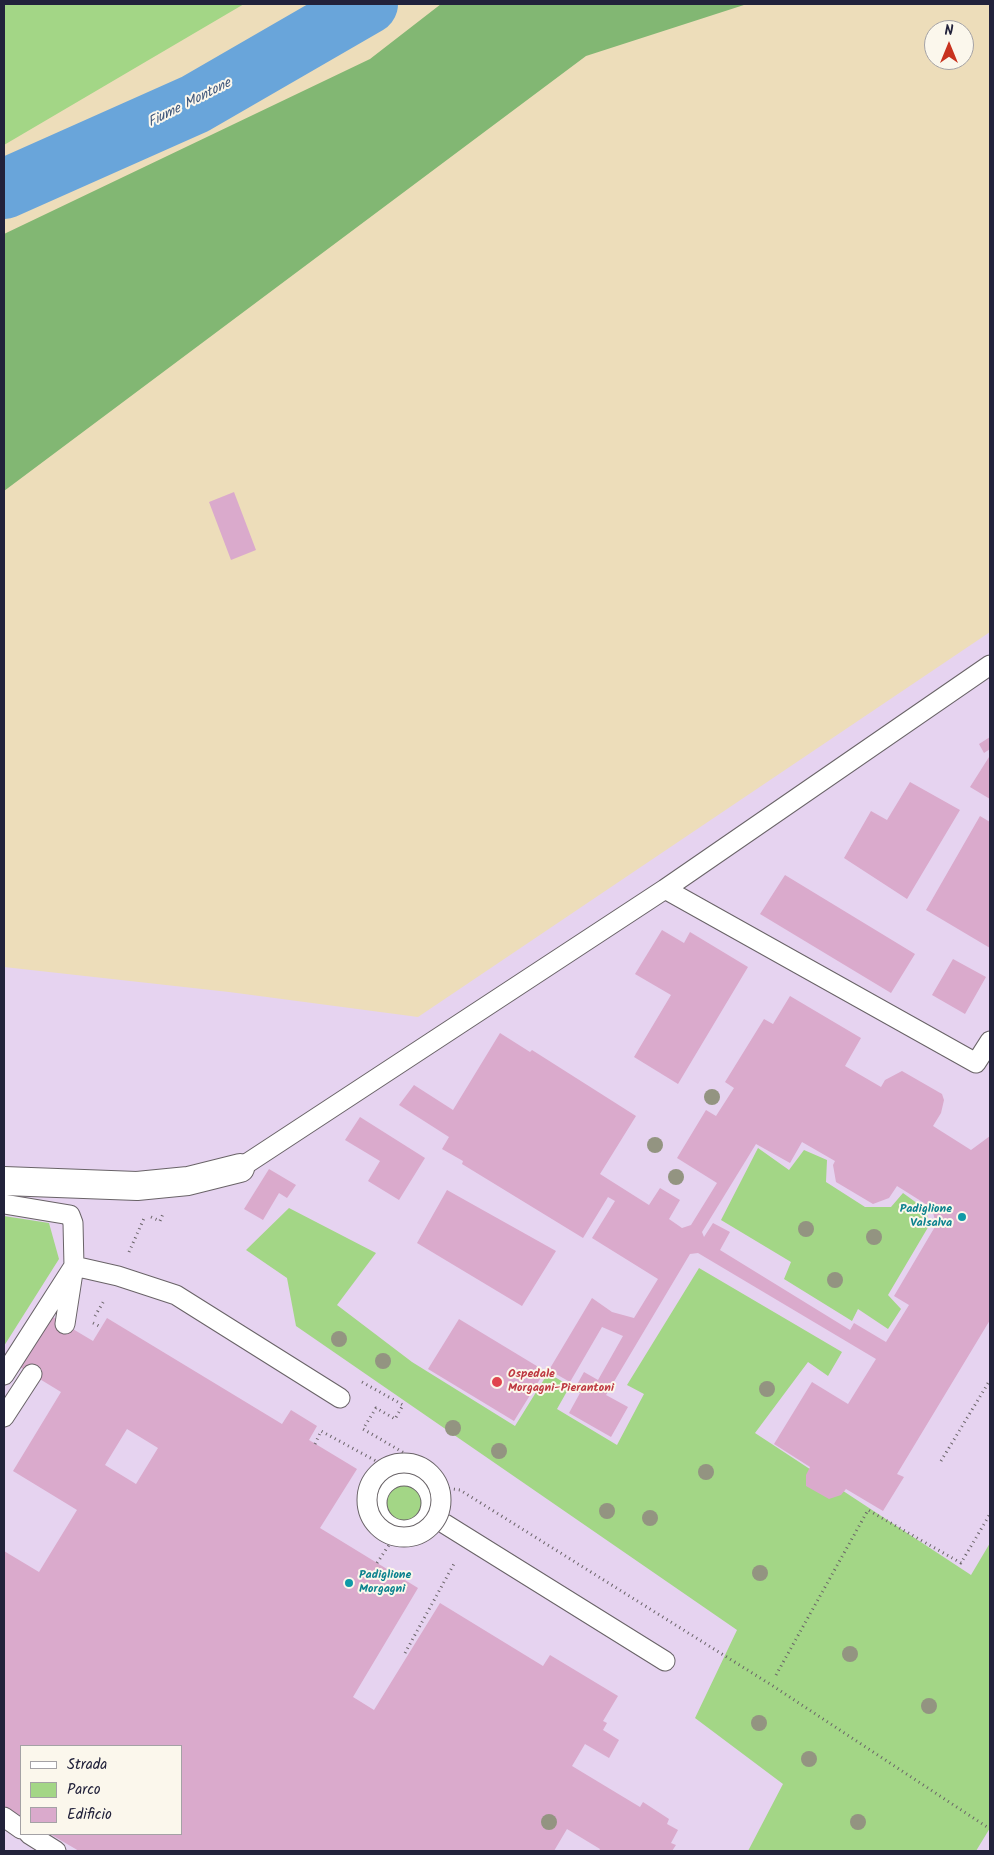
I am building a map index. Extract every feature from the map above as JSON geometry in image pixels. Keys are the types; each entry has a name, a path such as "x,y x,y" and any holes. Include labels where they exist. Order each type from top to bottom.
{"street":[{"path":"4,1181 137,1186 188,1180 240,1168"}],"lane":[{"path":"240,1168 665,889 990,666"},
{"path":"665,889 976,1064 990,1041"},
{"path":"4,1204 70,1215 74,1223 74,1266 66,1324"},
{"path":"4,1375 74,1266"},
{"path":"74,1266 176,1295 340,1398"},
{"path":"4,1417 32,1374"},
{"path":"412,1464 424,1468 433,1477 430,1485 441,1498 440,1509 428,1529 418,1535 395,1536 376,1523 369,1512 367,1499 370,1486 376,1476 393,1465 412,1464"},
{"path":"445,1524 665,1661"},
{"path":"4,1818 20,1828"},
{"path":"31,1835 56,1851"}],"path":[{"path":"315,1444 321,1432 393,1465 406,1454 363,1429 376,1408 396,1419 403,1405 354,1378"},
{"path":"941,1461 990,1380"},
{"path":"430,1485 460,1490 469,1495 773,1686 990,1829"},
{"path":"776,1675 868,1510 961,1563 990,1514"},
{"path":"377,1563 395,1536"},
{"path":"405,1653 458,1557"}],"shaded area":[{"name":"Ospedale Morgagni-Pierantoni","path":"990,632 990,1851 4,1851 4,967 229,992 418,1017"}],"green space":[{"path":"4,4 244,4 4,145"},
{"path":"441,4 747,4 586,56 4,491 4,234 370,59"},
{"path":"758,1148 789,1170 804,1150 827,1160 826,1182 865,1207 891,1207 903,1193 925,1209 930,1224 888,1295 901,1309 888,1329 858,1309 852,1321 784,1279 791,1262 721,1220"},
{"path":"289,1208 376,1253 337,1305 412,1362 515,1426 548,1373 570,1386 557,1409 617,1445 644,1394 627,1385 699,1268 842,1352 828,1376 808,1362 755,1433 971,1575 990,1543 990,1828 976,1851 748,1851 783,1784 695,1718 737,1630 296,1326 287,1278 246,1250"},
{"path":"4,1216 49,1223 59,1259 4,1346"},
{"path":"405,1484 418,1490 424,1503 418,1516 405,1522 392,1516 386,1503 392,1490"}],"building":[{"path":"234,492 256,550 231,560 209,502"},
{"path":"990,737 990,749 984,753 979,744"},
{"path":"990,758 990,799 970,787"},
{"path":"910,782 960,810 907,899 844,858 871,811 887,820"},
{"path":"980,816 990,822 990,948 926,910"},
{"path":"785,875 915,954 891,993 760,914"},
{"path":"662,930 684,943 690,932 748,967 678,1084 634,1057 671,995 635,974"},
{"path":"953,959 986,977 965,1014 932,995"},
{"path":"790,996 861,1038 845,1066 881,1087 885,1080 902,1071 942,1094 944,1100 941,1113 933,1126 971,1150 990,1136 990,1320 897,1474 904,1477 883,1511 846,1489 841,1495 829,1499 806,1486 806,1475 810,1467 774,1444 812,1382 848,1404 876,1359 698,1253 690,1254 606,1395 628,1407 611,1437 569,1413 580,1393 574,1390 584,1372 598,1380 623,1336 602,1327 570,1382 549,1370 592,1298 612,1312 634,1318 658,1279 592,1238 615,1201 608,1197 583,1238 462,1164 463,1161 442,1149 449,1137 399,1105 414,1085 453,1110 500,1033 530,1052 532,1050 636,1116 600,1174 649,1205 660,1188 680,1200 669,1219 682,1228 691,1225 717,1183 677,1158 706,1110 716,1116 734,1088 725,1082 764,1019 773,1024","holes":["802,1142 835,1161 833,1165 836,1182 873,1204 889,1198 897,1186 932,1208 936,1225 894,1296 909,1305 886,1342 854,1323 850,1330 720,1250 730,1232 713,1223 704,1237 702,1232 756,1144 790,1163"]},
{"path":"360,1117 425,1158 399,1200 368,1181 380,1161 345,1140"},
{"path":"269,1169 296,1185 287,1198 279,1193 263,1220 244,1209"},
{"path":"447,1190 556,1251 522,1306 417,1243"},
{"name":"Padiglione Morgagni","path":"51,1316 93,1341 107,1318 282,1424 291,1410 317,1426 309,1440 357,1469 320,1528 418,1588 353,1697 374,1710 440,1603 543,1666 550,1655 618,1696 603,1721 607,1723 603,1730 619,1740 609,1758 585,1744 572,1766 640,1807 643,1802 669,1819 667,1824 678,1830 671,1843 676,1845 672,1851 599,1851 600,1849 567,1829 554,1851 79,1851 52,1835 182,1835 182,1745 20,1745 20,1815 4,1806 4,1551 39,1572 77,1510 13,1471 61,1392 20,1367","holes":["127,1429 158,1448 136,1484 105,1465"]},
{"path":"459,1319 545,1371 514,1421 428,1369"}],"waterway":[{"name":"Fiume Montone","path":"4,189 195,104 368,4"}],"place":[{"name":"Padiglione Valsalva","path":"962,1217"},
{"name":"Ospedale Morgagni-Pierantoni","path":"497,1382"},
{"name":"Padiglione Morgagni","path":"349,1583"}]}
